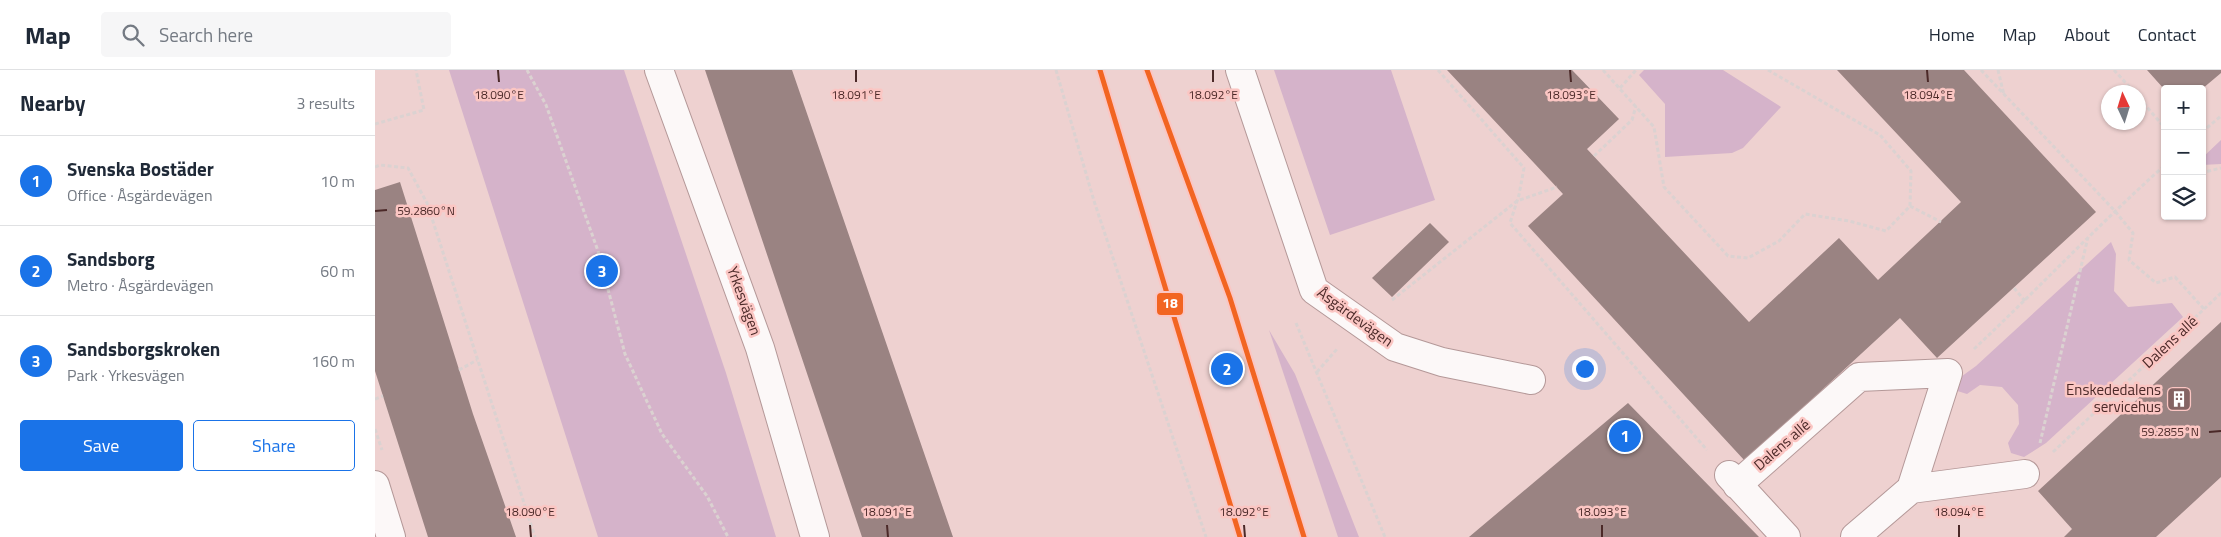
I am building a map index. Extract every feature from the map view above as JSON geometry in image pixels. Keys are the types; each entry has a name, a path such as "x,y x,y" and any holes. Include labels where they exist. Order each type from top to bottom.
{"street":[{"name":"Yrkesvägen","path":"659,70 760,348 815,537"},
{"name":"Åsgärdevägen","path":"1240,70 1314,290 1395,346 1442,362 1531,380"},
{"name":"Dalens allé","path":"1733,480 1859,377 1948,373"},
{"path":"1855,537 1911,489 1948,373"},
{"path":"1911,489 2030,471"},
{"path":"1733,480 1786,537"},
{"path":"375,485 391,537"}],"path":[{"path":"375,124 424,110 417,70"},
{"path":"527,70 546,105 598,251 625,354 662,434 707,496 729,537"},
{"path":"1056,70 1094,202 1206,537"},
{"path":"1438,70 1524,168 1510,223 1733,480"},
{"path":"1603,70 1654,127 1664,187 1728,256 1748,258 1779,242 1805,214 1849,221 1885,230 1910,206 1911,171 1880,135 1768,70"},
{"path":"1620,88 1636,70"},
{"path":"1981,70 2115,210 2133,233 2129,260 2156,283 2175,277 2204,309"},
{"path":"1998,70 2004,95"},
{"path":"2114,70 2128,85"},
{"path":"1594,156 1632,120 1636,105"},
{"path":"2146,106 2161,123"},
{"path":"2204,130 2221,116"},
{"path":"375,167 380,165 408,168 427,203 535,537"},
{"path":"2206,172 2221,168"},
{"path":"1948,373 2025,301 2115,210 2161,169"},
{"path":"1361,324 1517,201 1557,187"},
{"path":"1910,206 1941,222"},
{"path":"2030,471 2089,237"},
{"path":"2014,288 2025,301"},
{"name":"Dalens allé","path":"2030,471 2057,448 2221,293"},
{"path":"459,370 477,360"},
{"path":"375,399 383,396"}],"shaded area":[{"path":"449,70 624,70 726,373 776,537 598,537"},
{"path":"1274,70 1391,70 1435,200 1330,235"},
{"path":"1644,70 1723,70 1781,107 1743,148 1732,153 1665,157 1665,104 1639,75"},
{"path":"2221,140 2221,164 2206,165 2206,154"},
{"path":"2111,242 2116,254 2114,291 2128,307 2172,303 2183,317 2046,443 2024,457 2011,453 2008,443 2019,424 2018,405 2002,387 1980,385 1967,394 1951,389 1958,379 1976,366"},
{"path":"1269,330 1295,374 1359,537 1338,537"}],"building":[{"path":"705,70 792,70 953,537 862,537"},
{"path":"1447,70 1572,70 1619,119 1587,149 1749,322 1839,238 1878,280 1961,202 1837,70 1964,70 2096,212 1937,358 1900,318 1745,461 1528,226 1563,194"},
{"path":"2147,70 2221,70 2221,73 2206,86 2161,86"},
{"path":"400,182 473,414 516,537 428,537 375,371 375,190"},
{"path":"1430,223 1449,242 1392,297 1372,278"},
{"name":"Enskededalens servicehus","path":"2221,322 2221,477 2156,537 2064,537 2072,529 2038,491"},
{"path":"1628,403 1759,537 1469,537"}],"transit line":[{"name":"18","path":"1100,70 1240,537"},
{"name":"18","path":"1147,70 1230,298 1304,537"}],"place":[{"name":"Sandsborgskroken","path":"602,271"},
{"name":"Sandsborg","path":"1227,369"},
{"name":"Enskededalens servicehus","path":"2179,399"},
{"name":"Svenska Bostäder","path":"1625,436"}]}
